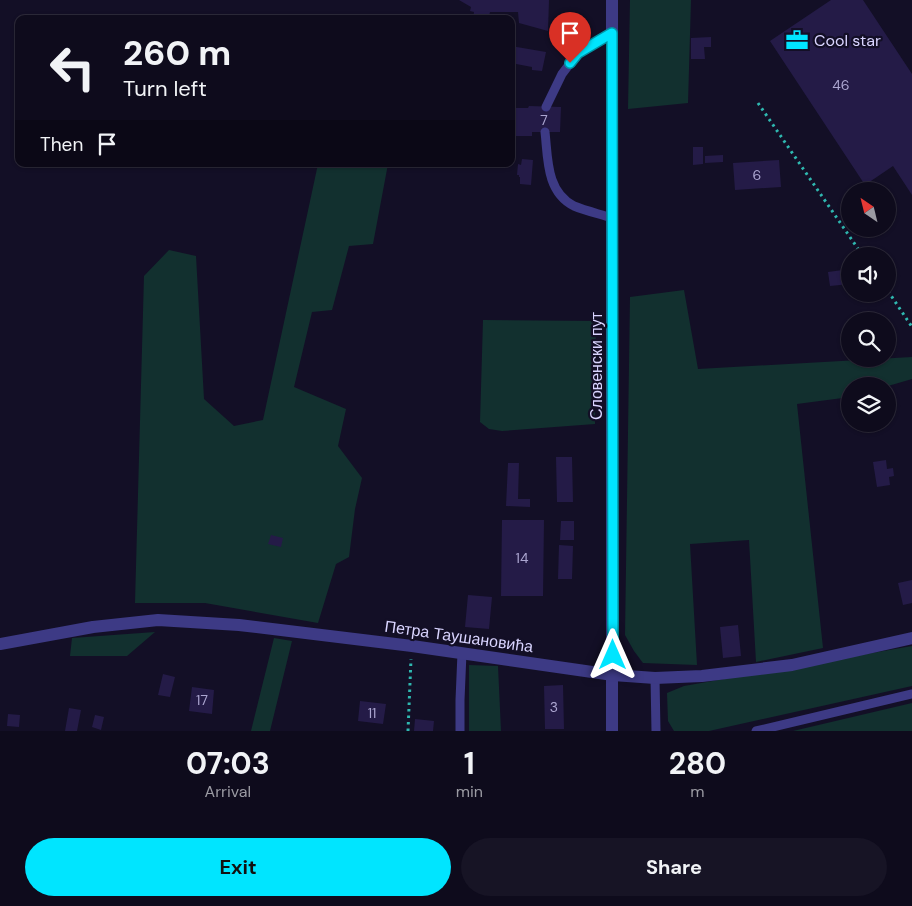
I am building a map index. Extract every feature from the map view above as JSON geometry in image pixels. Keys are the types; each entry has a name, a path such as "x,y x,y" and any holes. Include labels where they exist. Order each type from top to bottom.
{"street":[{"name":"Словенски пут","path":"612,0 612,731"},
{"name":"Петра Таушановића","path":"0,644 93,627 158,620 239,625 655,678 702,676 792,664 912,638"}],"lane":[{"path":"546,107 562,74 578,53 612,33"},
{"path":"545,132 549,174 560,195 573,206 612,218"},
{"path":"460,731 462,653"},
{"path":"655,678 656,731"},
{"path":"756,731 912,694"}],"path":[{"path":"758,103 857,247"},
{"path":"895,302 912,327"},
{"path":"408,731 412,646"}],"green space":[{"path":"630,0 691,0 688,103 628,109"},
{"path":"317,167 387,167 373,244 349,246 332,310 312,312 294,387 346,409 338,446 362,478 355,509 349,557 336,564 318,623 205,603 135,603 144,276 169,250 196,256 204,399 234,426 263,420"},
{"path":"684,290 698,369 841,361 841,367 896,367 896,358 912,357 912,379 896,384 896,377 841,377 841,398 797,404 823,648 756,662 749,540 690,544 697,665 643,663 625,635 630,297"},
{"path":"483,320 596,321 595,424 502,431 489,429 480,422"},
{"path":"155,632 127,656 70,656 72,638"},
{"path":"274,638 292,641 270,731 251,731"},
{"path":"912,646 912,686 709,731 674,731 668,721 667,693 684,686"},
{"path":"469,665 498,666 501,731 469,731"},
{"path":"912,703 912,731 793,731"}],"building":[{"path":"459,0 549,0 548,31 519,23 518,12 490,12 489,15 474,15 474,12 470,11 471,7"},
{"path":"831,0 863,0 912,74 912,195 893,166 869,182 863,182 770,41"},
{"path":"711,37 711,47 704,47 705,59 691,59 691,38"},
{"path":"515,47 546,52 542,71 532,70 532,67 515,64"},
{"path":"529,106 561,107 560,132 532,132 532,136 515,136 515,108 528,108"},
{"path":"693,147 703,147 703,164 693,165"},
{"path":"723,155 723,162 705,163 705,156"},
{"path":"522,159 533,160 531,185 520,184 520,177 517,175 518,164 521,165"},
{"path":"779,160 781,187 735,190 733,163"},
{"path":"841,270 841,285 830,286 828,272"},
{"path":"556,457 572,457 573,502 557,502"},
{"path":"886,460 887,469 893,468 894,476 889,477 890,485 877,487 873,462"},
{"path":"508,463 519,463 518,499 530,499 530,507 506,506"},
{"path":"502,520 544,520 543,596 501,596"},
{"path":"561,521 574,521 574,540 560,540"},
{"path":"271,535 283,538 281,547 268,544"},
{"path":"559,545 573,546 572,579 558,579"},
{"path":"912,580 912,603 903,605 898,583"},
{"path":"468,595 492,597 489,629 465,627"},
{"path":"738,625 741,656 723,658 720,627"},
{"path":"163,674 175,677 170,697 158,695"},
{"path":"563,685 564,729 545,729 544,686"},
{"path":"192,687 214,690 212,714 189,711"},
{"path":"360,701 386,704 383,724 358,721"},
{"path":"69,708 81,710 77,731 65,731"},
{"path":"8,714 20,715 19,727 7,726"},
{"path":"95,715 104,717 101,730 92,727"},
{"path":"415,719 434,721 433,731 414,731"}],"place":[{"name":"Cool star","path":"797,40"}],"route":[{"path":"570,63 578,53 612,33 613,655"}]}
